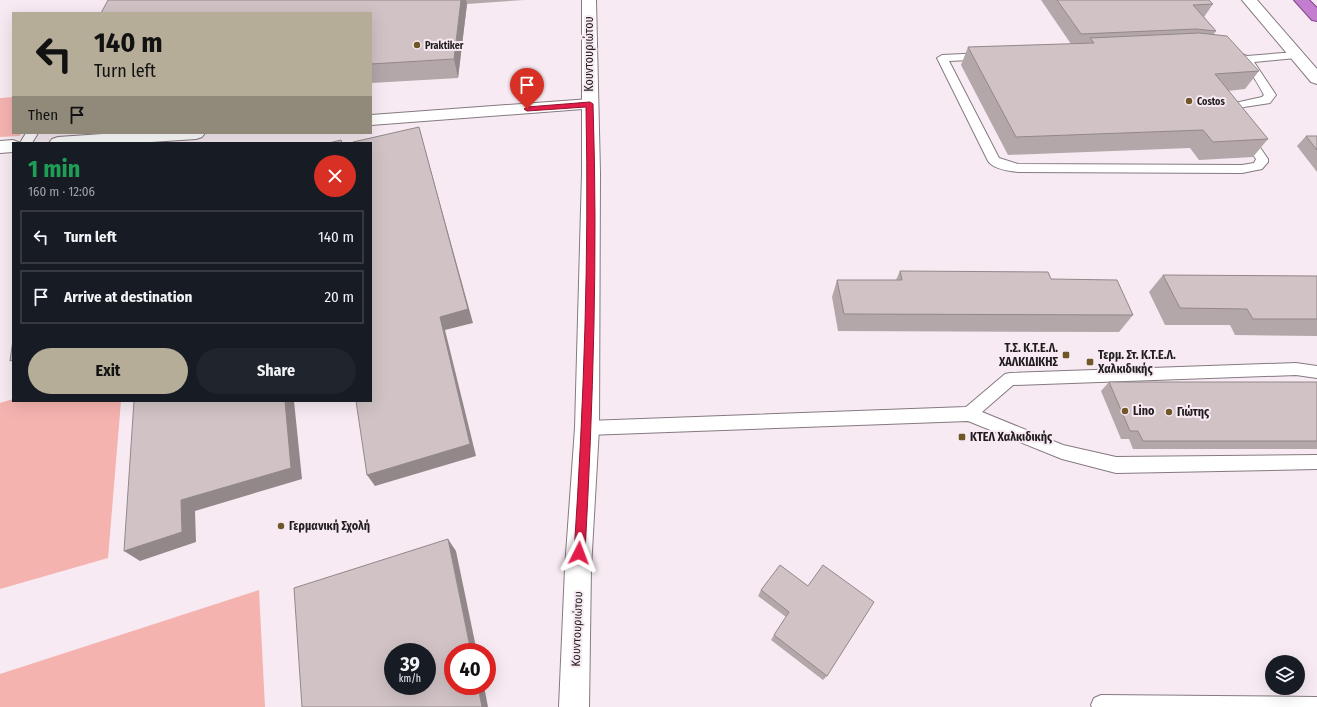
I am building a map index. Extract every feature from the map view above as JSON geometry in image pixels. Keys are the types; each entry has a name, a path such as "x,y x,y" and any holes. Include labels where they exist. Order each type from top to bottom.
{"highway":[{"path":"1302,0 1317,17"}],"street":[{"name":"Κουντουριώτου","path":"574,707 578,568 587,428 591,173 589,0"},
{"path":"1249,0 1317,79"},
{"path":"372,120 590,104"},
{"path":"72,142 182,134"},
{"path":"0,147 12,146"}],"lane":[{"path":"1246,59 1270,95 1266,100 1234,106 1231,110 1231,114 1262,159 1262,162 1258,166 1226,168 1018,168 994,162 942,58 1187,47 1222,50 1246,59 1296,55"},
{"path":"969,414 1010,379 1296,369 1317,372"},
{"path":"587,428 969,414 1062,452 1116,465 1317,462"},
{"path":"1101,704 1317,707"}],"shaded area":[{"path":"12,97 12,134 21,134 19,136 0,137 0,98"},
{"path":"12,399 12,402 121,402 108,558 0,589 0,403"},
{"path":"259,590 265,707 0,707 0,674"}],"building":[{"name":"Praktiker","path":"108,0 461,0 454,59 372,64 372,12 102,12"},
{"path":"1057,0 1209,0 1213,4 1193,5 1216,31 1196,29 1081,34"},
{"path":"1199,33 1227,36 1259,71 1215,74 1268,139 1213,142 1203,130 1016,137 968,47 1094,43 1090,38"},
{"path":"419,127 468,309 440,317 470,444 367,475 356,402 372,402 372,142 353,142"},
{"path":"1306,136 1317,136 1317,150"},
{"path":"900,271 1048,272 1051,279 1117,280 1133,315 844,314 837,280 902,280"},
{"path":"1163,275 1317,276 1317,319 1253,319 1247,309 1180,308"},
{"path":"12,347 12,360 10,361"},
{"path":"1109,382 1317,382 1317,441 1143,441 1138,431 1130,431"},
{"path":"134,402 285,402 291,468 181,500 182,532 124,551"},
{"path":"448,539 469,643 444,643 444,695 480,695 482,707 302,707 294,588"},
{"path":"780,565 808,586 823,565 874,602 827,676 774,635 789,612 761,590"}],"place":[{"name":"Praktiker","path":"417,45"},
{"name":"Costos","path":"1189,101"},
{"name":"Τ.Σ. Κ.Τ.Ε.Λ. ΧΑΛΚΙΔΙΚΗΣ","path":"1066,355"},
{"name":"Τερμ. Στ. Κ.Τ.Ε.Λ. Χαλκιδικής","path":"1090,362"},
{"name":"Lino","path":"1125,411"},
{"name":"Γιώτης","path":"1169,412"},
{"name":"ΚΤΕΛ Χαλκιδικής","path":"962,437"},
{"name":"Γερμανική Σχολή","path":"281,526"}],"route":[{"path":"527,109 590,104 591,173 587,428 579,553"}]}
